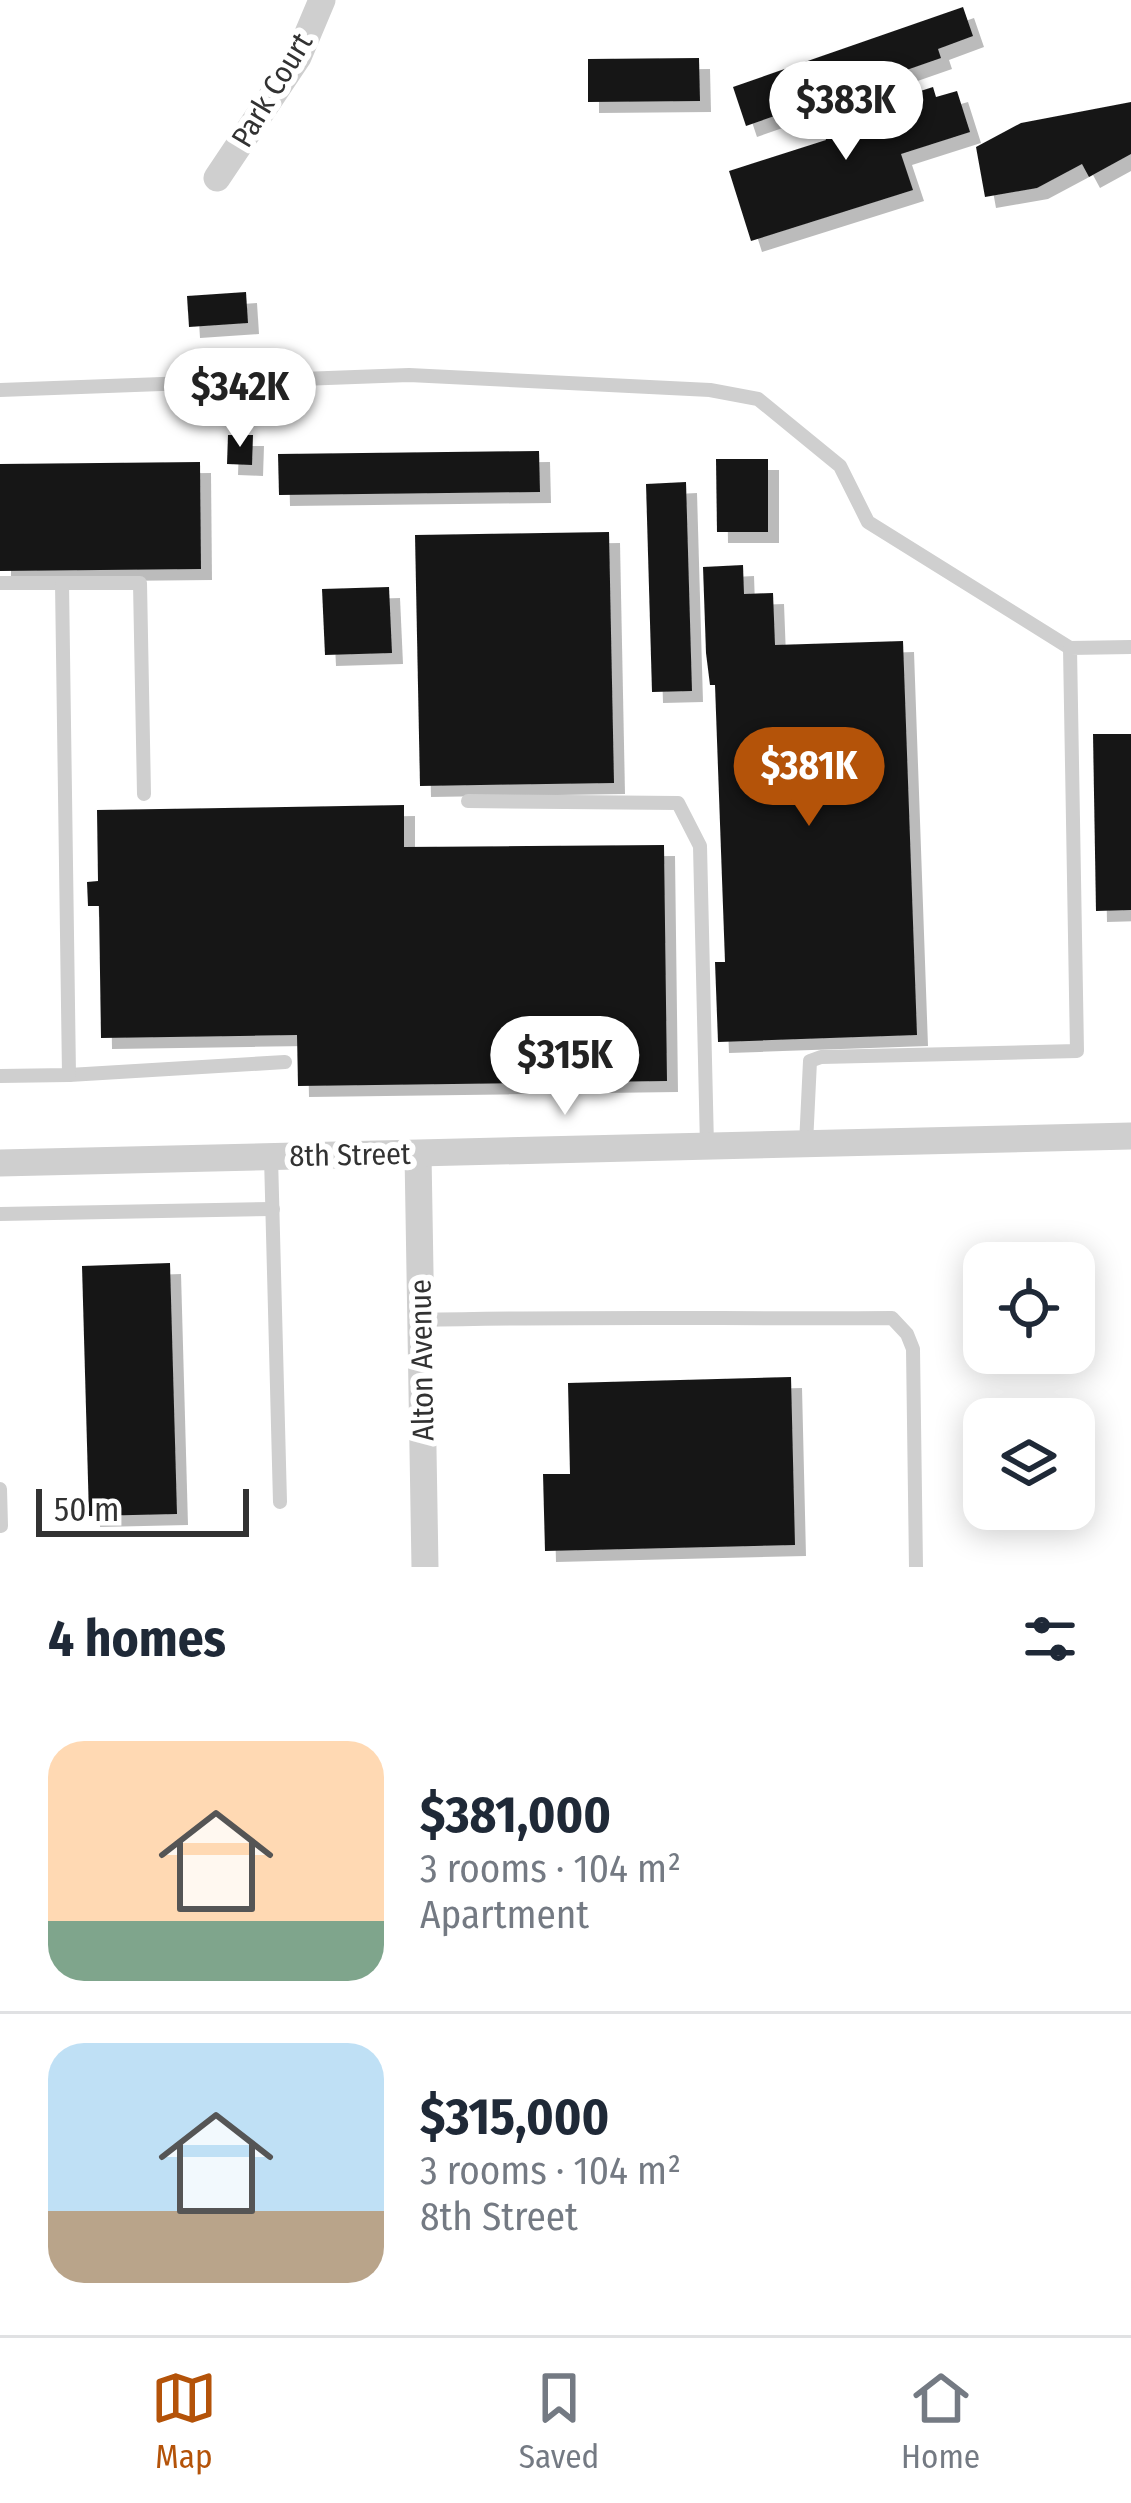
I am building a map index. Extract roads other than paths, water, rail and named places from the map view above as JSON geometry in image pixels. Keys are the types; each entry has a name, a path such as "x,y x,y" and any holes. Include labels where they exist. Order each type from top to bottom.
{"street":[{"name":"Park Court","path":"218,178 298,57 322,0"},
{"name":"8th Street","path":"0,1163 1131,1136"},
{"name":"Alton Avenue","path":"418,1154 425,1567"}],"lane":[{"path":"0,390 409,375 710,390 758,399 839,466 868,522 1070,648 1131,647"},
{"path":"0,583 140,583 144,794"},
{"path":"62,583 69,1075"},
{"path":"806,1144 810,1061 821,1057 1077,1051 1070,648"},
{"path":"468,801 678,803 700,846 707,1147"},
{"path":"0,1076 285,1062"},
{"path":"271,1157 280,1502"},
{"path":"0,1214 273,1209"},
{"path":"421,1320 892,1318 913,1349 916,1567"},
{"path":"0,1489 1,1526"}]}
